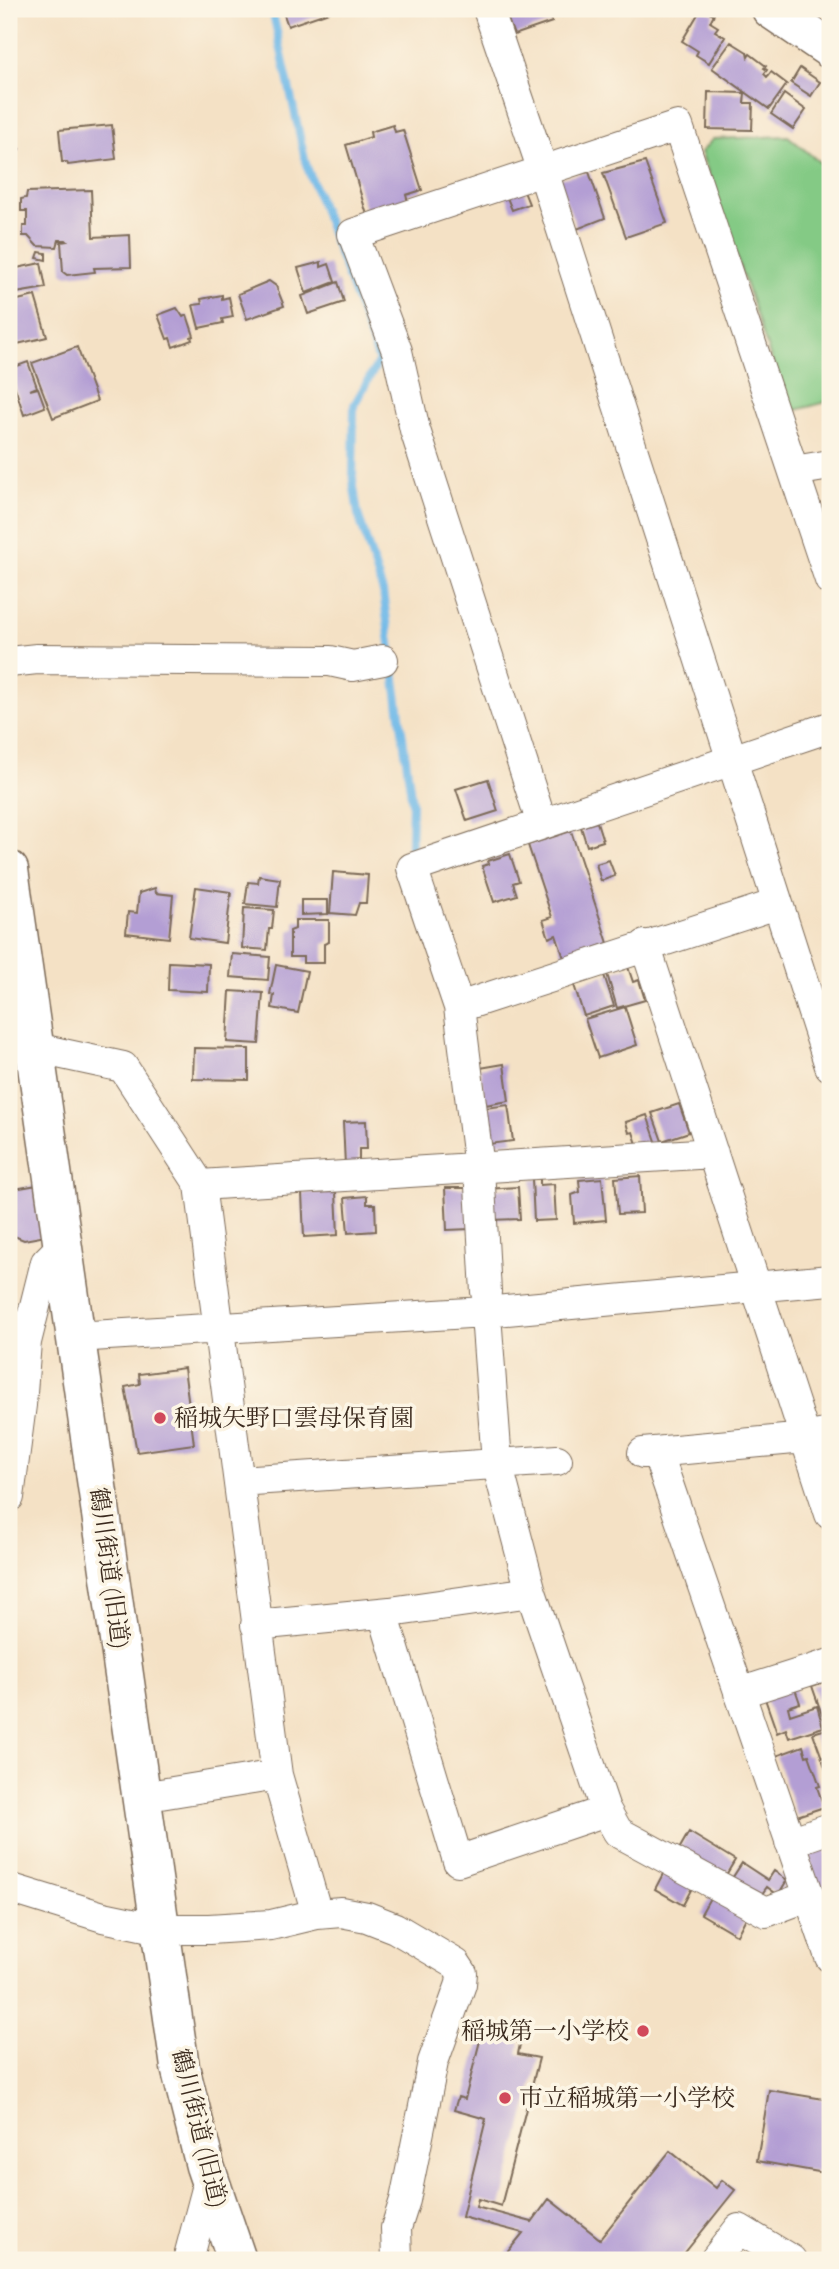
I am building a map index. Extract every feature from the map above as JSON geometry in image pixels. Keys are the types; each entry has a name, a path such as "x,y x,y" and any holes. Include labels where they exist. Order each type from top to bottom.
{"main road":[{"path":"771,9 830,49"},
{"name":"鶴川街道 (旧道)","path":"9,870 180,2067 209,2180 237,2260"}],"street":[{"path":"488,9 543,171 830,1066"},
{"path":"541,824 415,430 397,351 353,234 678,125 830,580"},
{"path":"794,471 830,466"},
{"path":"9,662 37,659 330,661 353,666 383,660"},
{"path":"486,1292 479,1168 459,1007 412,868 830,727"},
{"path":"459,1007 777,904"},
{"path":"645,945 757,1288 818,1436 830,1514"},
{"path":"35,1048 122,1066 200,1185 277,1775 317,1914"},
{"path":"200,1185 713,1153"},
{"path":"9,1497 26,1342 46,1262 62,1246"},
{"path":"75,1337 485,1312 830,1280"},
{"path":"487,1328 497,1462 530,1592 605,1809 618,1832 766,1912 809,1896"},
{"path":"818,1436 650,1452 739,1693 830,1957"},
{"path":"239,1481 556,1460"},
{"path":"256,1625 383,1613 530,1592"},
{"path":"383,1613 458,1861 605,1809"},
{"path":"739,1693 830,1664"},
{"path":"142,1797 277,1775"},
{"path":"790,1842 830,1828"},
{"path":"9,1888 103,1917 160,1929 271,1926 317,1914 341,1912 367,1917 395,1928 456,1964 462,1973 461,1984 433,2062 397,2228 397,2260"},
{"path":"188,2260 209,2180"},
{"path":"715,2260 739,2229 791,2260"}],"green space":[{"path":"788,136 830,171 830,401 789,412 701,152 713,139"}],"building":[{"path":"282,9 327,9 329,12 288,26"},
{"path":"504,9 548,9 552,22 514,35"},
{"path":"701,9 714,14 710,22 718,27 715,31 725,37 709,63 696,55 698,51 682,41"},
{"path":"731,42 747,52 748,57 750,54 766,66 764,74 767,77 771,72 787,84 769,109 712,68"},
{"path":"800,68 820,82 811,96 791,83"},
{"path":"708,92 745,93 744,103 753,103 752,130 707,129"},
{"path":"784,94 806,110 793,129 771,114"},
{"path":"112,125 116,159 68,165 67,162 62,162 59,130"},
{"path":"393,125 395,132 403,130 422,190 406,195 408,202 367,215 346,145 371,137 370,132"},
{"path":"9,142 19,149 9,163"},
{"path":"645,162 667,223 626,237 603,173"},
{"path":"589,172 605,218 577,229 558,179"},
{"path":"523,189 529,204 512,210 506,195"},
{"path":"91,190 93,237 130,235 131,267 94,268 95,272 67,275 63,272 61,242 67,241 59,240 57,247 37,246 28,236 23,236 23,226 27,226 27,211 21,211 21,199 26,198 27,192"},
{"path":"39,252 46,253 46,260 37,258"},
{"path":"321,262 321,267 329,264 335,282 306,293 298,268"},
{"path":"41,263 46,288 16,293 12,269"},
{"path":"269,281 276,286 284,306 247,319 238,294"},
{"path":"338,282 344,302 308,314 302,296"},
{"path":"222,295 222,299 229,297 233,317 222,319 223,323 199,328 193,305 202,304 201,299"},
{"path":"35,296 47,337 9,346 9,302"},
{"path":"177,308 183,317 187,315 194,336 191,337 192,340 173,347 158,315"},
{"path":"77,347 97,401 53,418 32,363"},
{"path":"28,362 37,387 30,390 38,388 45,407 24,415 9,369"},
{"path":"488,779 498,811 467,821 456,789"},
{"path":"597,822 603,841 587,846 581,827"},
{"path":"571,831 608,943 564,958 556,935 549,938 543,920 552,917 528,845"},
{"path":"510,854 519,881 513,883 517,895 494,902 482,866 489,864 488,861"},
{"path":"609,860 615,876 601,881 596,864"},
{"path":"333,872 368,875 366,903 359,903 355,915 330,913"},
{"path":"259,876 280,879 277,907 245,904 248,882 258,883"},
{"path":"196,887 231,892 225,943 189,938"},
{"path":"155,888 156,893 173,895 169,938 126,933 128,912 137,913 139,893"},
{"path":"301,900 328,900 328,914 301,915"},
{"path":"244,908 274,910 267,950 242,948"},
{"path":"295,920 329,920 329,942 324,944 324,963 303,963 303,957 290,957 290,931 295,929"},
{"path":"232,954 270,957 268,980 230,977"},
{"path":"169,962 209,964 208,992 168,990"},
{"path":"276,965 307,971 298,1013 272,1008 274,995 270,994"},
{"path":"628,967 633,982 639,980 645,1000 617,1008 607,974"},
{"path":"604,975 614,1006 584,1016 574,985"},
{"path":"230,991 263,993 259,1044 227,1042"},
{"path":"625,1007 637,1045 598,1058 585,1019"},
{"path":"194,1048 249,1049 249,1080 193,1079"},
{"path":"504,1064 509,1101 485,1105 480,1068"},
{"path":"679,1104 689,1132 662,1141 652,1113"},
{"path":"508,1105 513,1141 489,1144 485,1108"},
{"path":"647,1115 656,1141 638,1147 626,1122"},
{"path":"366,1121 367,1149 359,1149 359,1164 345,1165 343,1122"},
{"path":"640,1176 642,1213 618,1214 615,1178"},
{"path":"602,1178 606,1220 574,1223 572,1195 580,1192 579,1180"},
{"path":"532,1179 540,1179 540,1185 554,1184 556,1220 534,1221"},
{"path":"37,1185 46,1236 24,1240 9,1234 9,1190"},
{"path":"518,1187 520,1219 489,1220 486,1189"},
{"path":"445,1188 470,1188 471,1229 447,1230"},
{"path":"336,1192 338,1235 304,1237 302,1193"},
{"path":"367,1196 367,1204 375,1204 376,1231 348,1233 345,1198"},
{"path":"184,1368 194,1444 137,1452 125,1387 140,1384 139,1374"},
{"path":"830,1680 830,1724 826,1726 812,1686"},
{"path":"794,1686 800,1703 788,1707 790,1715 817,1706 823,1727 789,1738 786,1729 777,1733 764,1696"},
{"path":"830,1728 830,1755 822,1758 813,1733"},
{"path":"803,1746 820,1786 817,1787 824,1807 797,1816 776,1756"},
{"path":"830,1758 830,1782 823,1761"},
{"path":"689,1832 735,1860 723,1880 674,1858"},
{"path":"824,1845 830,1864 830,1885 819,1889 807,1851"},
{"path":"742,1863 768,1880 774,1871 787,1880 778,1895 767,1887 759,1898 731,1880"},
{"path":"664,1872 692,1888 683,1905 655,1889"},
{"path":"711,1896 747,1916 737,1935 701,1914"},
{"path":"483,2029 511,2036 520,2044 518,2054 539,2058 501,2206 478,2199 476,2207 532,2222 549,2199 600,2239 670,2151 716,2188 722,2180 735,2190 679,2260 501,2260 523,2233 462,2217 486,2119 454,2110 458,2097 465,2099"},
{"path":"769,2090 830,2100 830,2174 757,2161"}],"waterway":[{"path":"272,9 306,164 379,361 354,405 353,481 358,514 383,592 412,803 411,850"}],"place":[{"name":"稲城矢野口雲母保育園","path":"160,1418"},
{"name":"稲城第一小学校","path":"643,2031"},
{"name":"市立稲城第一小学校","path":"505,2098"}]}
